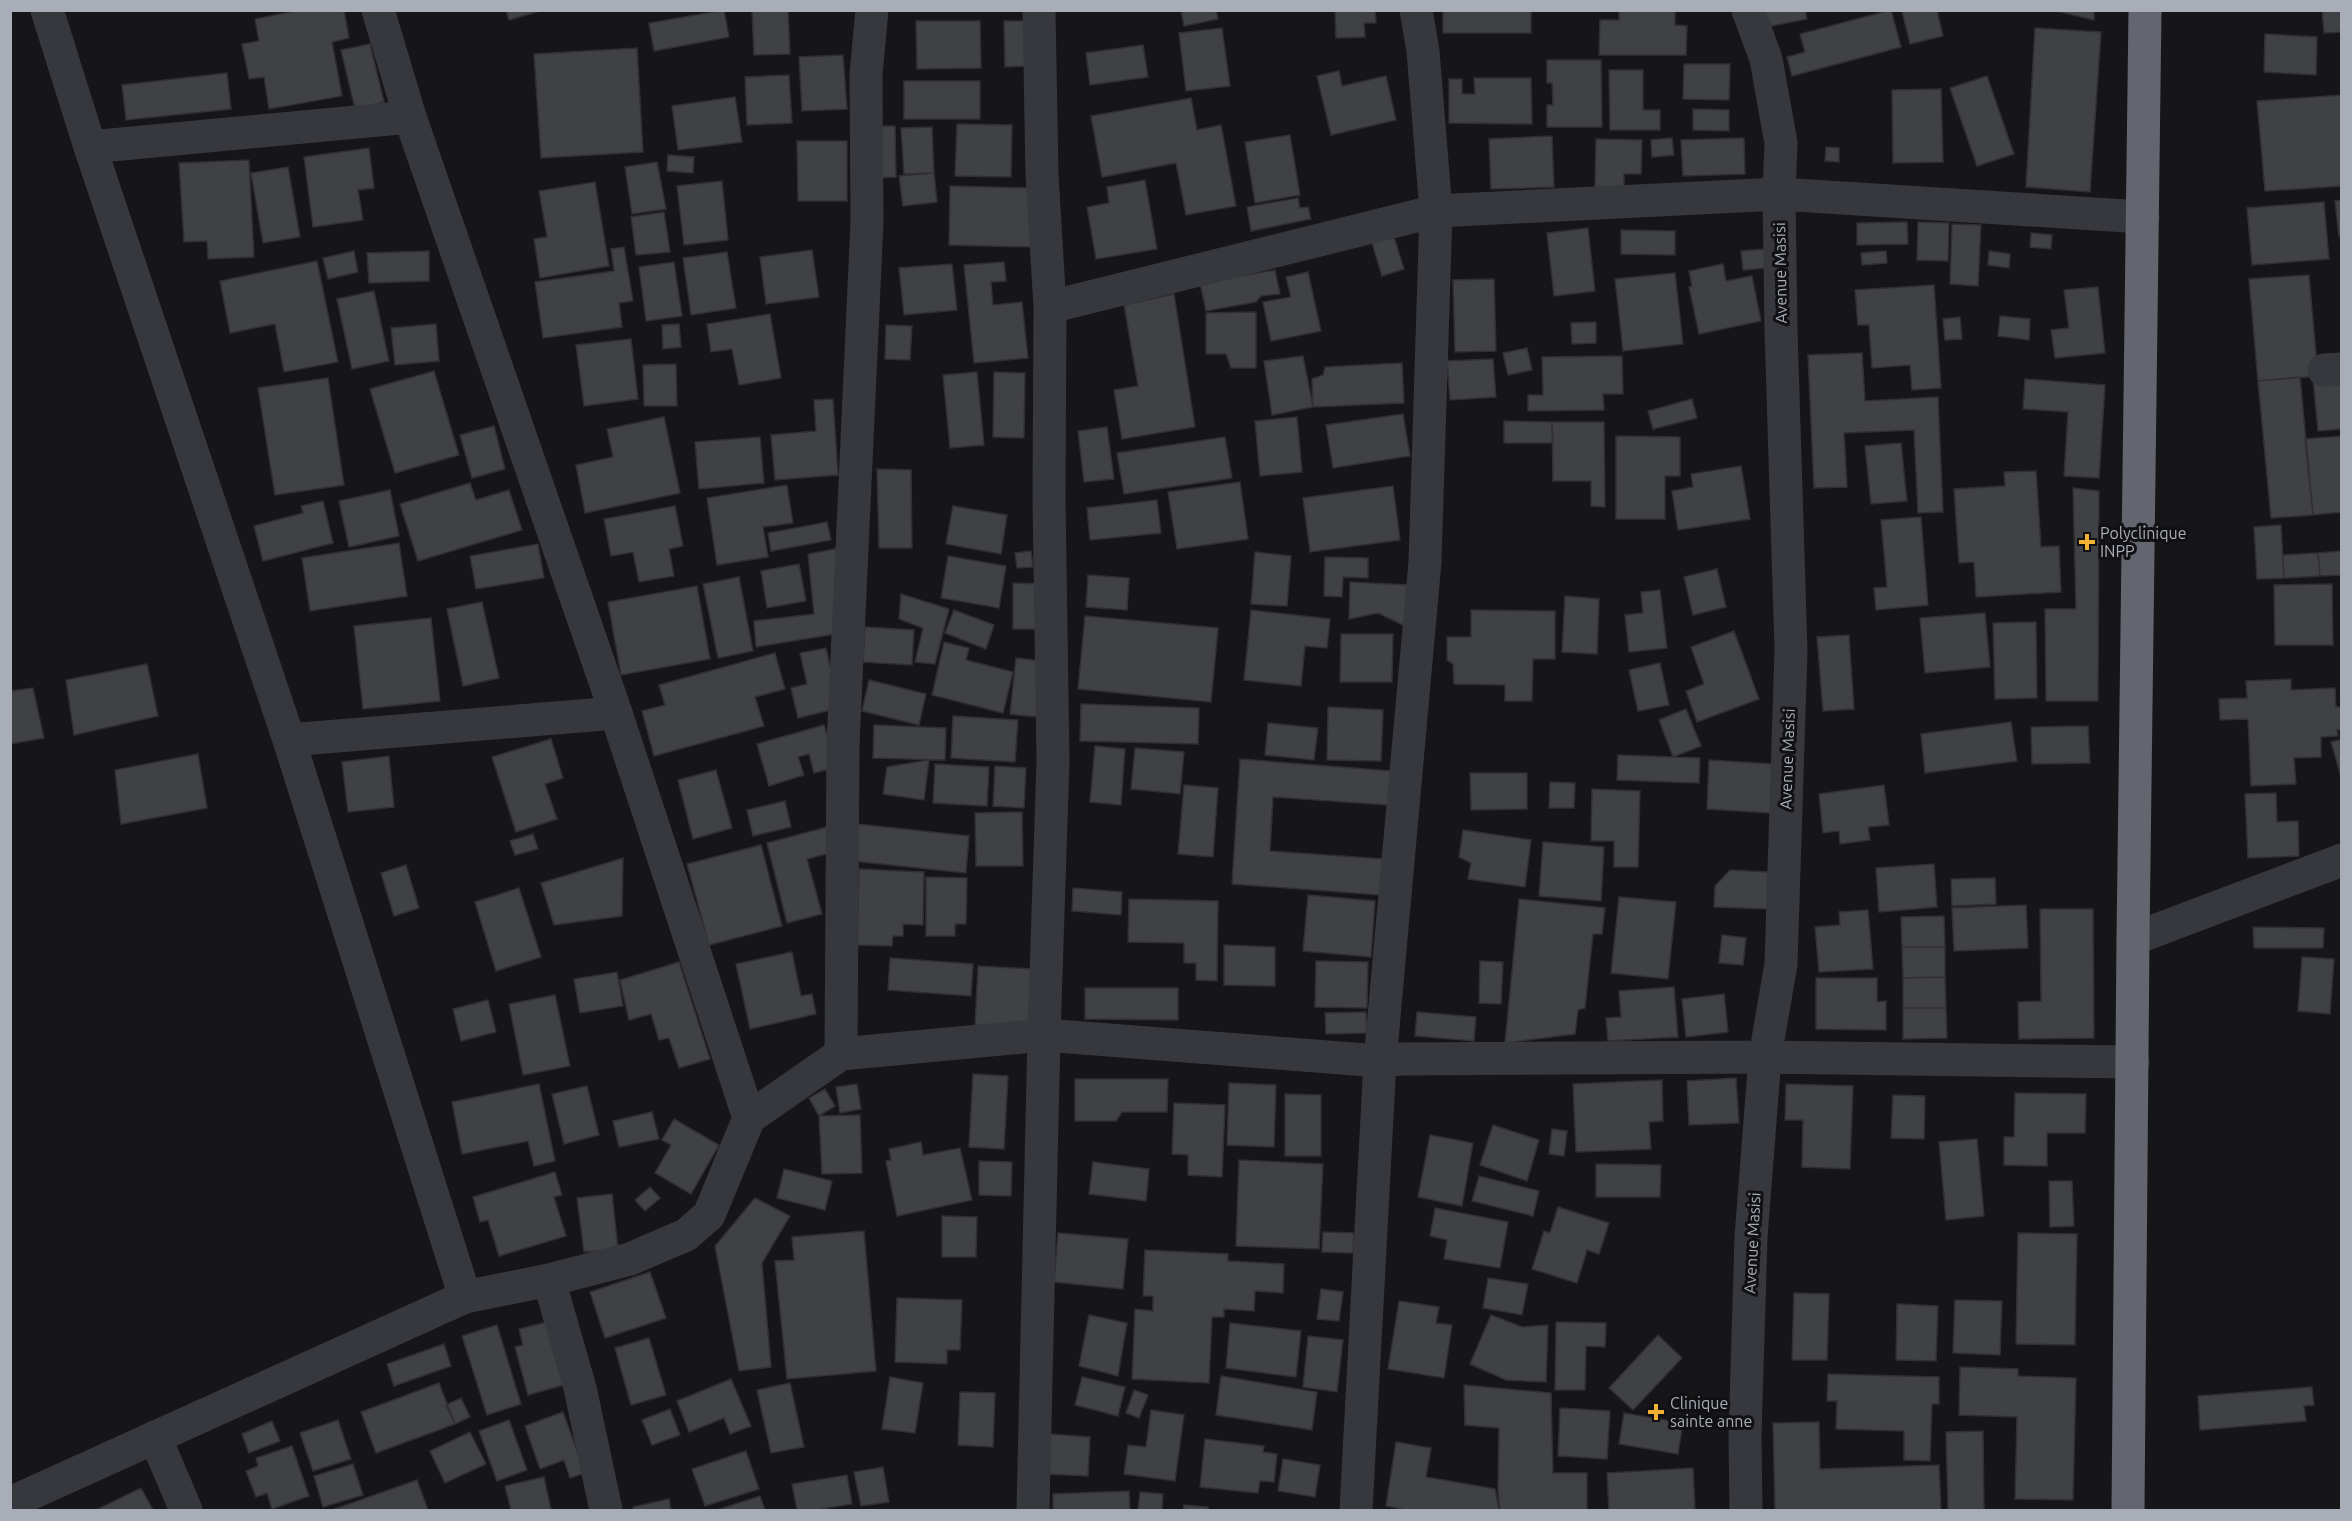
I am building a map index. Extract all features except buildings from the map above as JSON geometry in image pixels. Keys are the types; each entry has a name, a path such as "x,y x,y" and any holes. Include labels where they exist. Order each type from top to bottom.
{"highway":[{"path":"2128,1510 2145,10"}],"street":[{"path":"47,10 90,147 289,740 465,1298"},
{"path":"378,10 410,117 616,713 750,1118"},
{"path":"841,1054 843,745 867,222 866,74 872,10"},
{"path":"1034,1510 1044,1035 1053,761 1050,307 1042,175 1039,10"},
{"path":"1356,1510 1380,1061 1425,562 1436,211 1423,51 1416,10"},
{"name":"Avenue Masisi","path":"1746,1510 1745,1436 1751,1237 1766,1057 1781,964 1791,650 1781,342 1779,194 1781,143 1766,59 1748,10"},
{"path":"90,147 410,117"},
{"path":"1050,307 1436,211 1779,194 2143,217"},
{"path":"289,740 616,713"},
{"path":"2133,939 2342,860"},
{"path":"10,1503 465,1298 549,1280 630,1259 686,1235 709,1215 750,1118 841,1054 1044,1035 1380,1061 1414,1058 1766,1057 2133,1062"},
{"path":"549,1280 580,1388 606,1510"},
{"path":"155,1437 186,1510"}],"place":[{"name":"Polyclinique INPP","path":"2087,542"},
{"name":"Clinique sainte anne","path":"1656,1412"}]}
